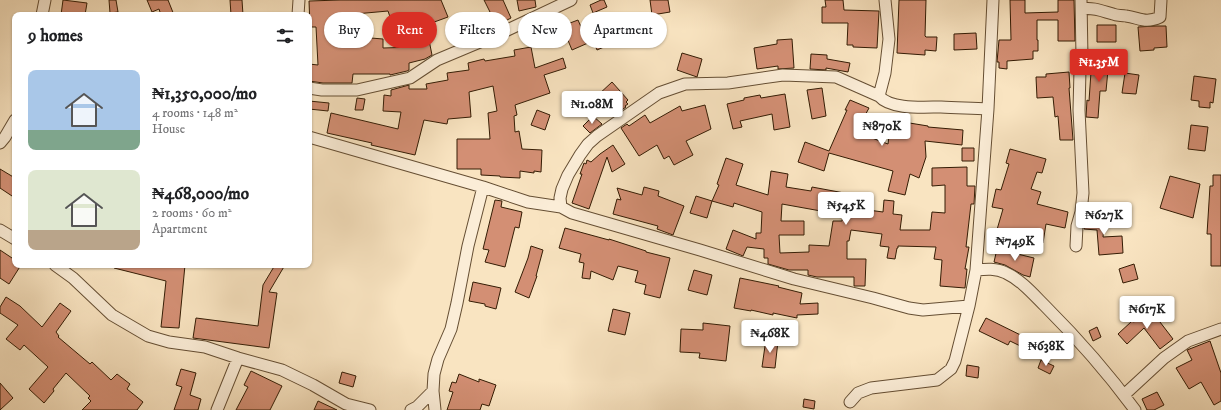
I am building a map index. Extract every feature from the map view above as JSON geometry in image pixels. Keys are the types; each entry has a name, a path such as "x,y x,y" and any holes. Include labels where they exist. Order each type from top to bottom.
{"street":[{"path":"43,12 46,0"},
{"path":"298,0 298,12"},
{"path":"312,88 357,90 410,78 437,60 499,34 571,0"},
{"path":"878,96 885,73 889,39 884,0"},
{"path":"850,402 858,393 871,388 937,380 951,369 955,361 976,270 988,109 992,0"},
{"path":"1076,246 1077,226 1083,193 1079,110 1080,70 1082,57 1081,5 1115,15 1124,15 1152,21 1160,17 1161,0"},
{"path":"560,203 562,189 568,175 588,144 597,136 659,93 685,84 728,83 783,76 836,77 878,96 882,100 896,104 914,107 988,109"},
{"path":"0,143 12,125"},
{"path":"312,138 483,187 528,202 542,205 560,203 572,212 794,279 909,308 923,310 968,306"},
{"path":"435,410 433,391 434,374 438,359 451,328 468,246 483,187"},
{"path":"0,230 12,237"},
{"path":"59,268 73,278 112,315 148,336 169,342 206,347 238,358 282,370 313,385 344,407 370,410"},
{"path":"976,270 994,269 1005,272 1016,279 1067,328 1135,410"},
{"path":"1124,395 1164,358 1188,341 1221,328"},
{"path":"217,410 238,358"},
{"path":"411,410 417,407 433,391"}],"building":[{"path":"63,0 87,3 86,12 61,12"},
{"path":"109,0 116,0 118,12 110,12"},
{"path":"147,0 168,0 173,12 160,12 159,9 152,12"},
{"path":"230,0 242,0 243,12 231,12"},
{"path":"441,0 446,12 445,18 437,21 437,12 324,12 324,48 374,48 374,38 382,39 382,48 431,48 432,55 425,59 409,63 409,70 407,71 390,75 353,74 352,83 323,83 312,81 312,64 318,65 316,27 312,27 312,12 309,12 309,1"},
{"path":"484,0 503,0 508,12 490,12"},
{"path":"517,0 535,0 536,7 519,11"},
{"path":"604,0 607,7 593,12 590,5"},
{"path":"650,0 668,0 670,12 652,12"},
{"path":"825,0 843,0 844,10 879,11 877,48 853,47 853,45 847,45 848,23 822,23 822,7 826,7"},
{"path":"899,0 926,0 925,36 937,37 936,51 925,50 925,55 897,53"},
{"path":"1010,0 1025,0 1025,13 1058,12 1058,0 1074,0 1075,41 1058,41 1058,20 1037,20 1038,51 1033,51 1033,59 1007,61 1007,69 999,68 999,62 997,62 999,40 1011,40"},
{"path":"578,20 580,25 580,46 572,50 571,48 572,22"},
{"path":"1097,25 1116,25 1116,42 1097,42"},
{"path":"1166,26 1167,47 1140,51 1138,27"},
{"path":"976,33 977,49 954,50 954,34"},
{"path":"792,39 794,68 778,69 778,66 757,69 754,48 777,44 777,40"},
{"path":"531,48 535,68 563,58 566,68 544,75 550,93 515,105 517,115 514,116 515,132 519,131 522,149 542,150 541,172 534,171 534,173 520,171 520,178 481,175 481,169 457,169 457,139 490,139 488,113 497,111 493,86 469,92 471,117 448,119 447,124 424,120 415,155 371,145 372,143 327,133 331,113 398,129 401,112 383,111 384,95 391,96 391,90 409,85 409,89 427,89 426,84 448,80 447,73 469,70 468,63 484,59 485,61 515,56 514,50"},
{"path":"682,53 702,59 697,77 677,70"},
{"path":"811,54 827,55 827,59 850,63 848,72 826,68 826,70 810,69"},
{"path":"1094,57 1117,58 1116,70 1108,70 1106,91 1100,91 1098,118 1086,117 1087,100 1089,101 1091,72 1093,72"},
{"path":"1069,72 1073,140 1060,140 1058,116 1055,117 1053,97 1037,98 1036,77 1046,77 1046,74"},
{"path":"1125,73 1139,75 1136,94 1122,93"},
{"path":"1194,76 1216,79 1213,103 1210,102 1210,108 1199,107 1199,101 1191,100"},
{"path":"612,82 628,100 626,102 628,104 625,106 626,107 613,116 597,96"},
{"path":"822,88 826,116 812,119 807,90"},
{"path":"785,94 790,127 774,130 772,114 740,121 742,127 733,129 727,104 744,100 744,98 760,95 761,98"},
{"path":"357,98 365,99 363,110 355,110"},
{"path":"850,100 869,108 856,132 888,144 891,120 928,127 963,130 962,145 925,141 926,157 919,178 910,174 905,195 888,191 893,171 829,153 824,171 798,162 805,142 829,151"},
{"path":"312,101 329,103 328,111 312,109"},
{"path":"705,105 711,129 686,141 693,155 674,165 669,156 664,159 657,145 639,156 621,128 627,124 629,126 645,115 650,123 680,106 682,111"},
{"path":"537,110 550,115 545,130 531,125"},
{"path":"593,116 602,124 590,133 583,126"},
{"path":"1191,125 1208,127 1205,151 1188,149"},
{"path":"613,145 625,164 612,172 607,157 589,209 572,203 582,174 580,174 584,163 586,164 587,160 591,162"},
{"path":"962,148 974,148 974,161 962,161"},
{"path":"1010,149 1046,159 1042,173 1037,172 1031,189 1041,192 1037,204 1068,212 1065,228 1046,224 1043,243 1032,241 1031,243 996,233 1003,209 992,207 996,189 1001,190 1009,164 1006,163"},
{"path":"726,158 743,164 736,185 768,195 771,171 788,174 786,187 811,191 812,187 855,195 853,208 883,212 884,200 894,201 893,214 902,215 900,230 930,230 932,212 945,213 945,185 932,186 932,168 967,167 967,186 975,186 974,204 971,204 966,247 969,247 965,269 967,269 965,288 940,286 942,260 934,259 936,247 898,246 895,259 887,258 889,247 880,246 882,234 851,230 849,241 847,241 847,259 866,259 865,286 854,286 854,277 817,277 808,275 808,270 789,270 768,264 768,258 764,258 764,249 747,247 743,256 726,249 733,230 756,239 756,233 761,233 762,212 734,203 733,207 712,201 719,185 717,184","holes":["782,204 843,215 842,221 833,221 829,246 809,245 809,252 780,253 779,235 804,235 804,221 781,221"]},
{"path":"0,169 12,176 12,196 0,188"},
{"path":"1213,175 1221,175 1221,266 1211,266 1211,234 1207,234 1210,186 1213,186"},
{"path":"1170,176 1200,184 1193,218 1160,208"},
{"path":"644,187 659,191 658,196 684,206 673,235 657,229 658,226 613,214 617,199 621,200 617,188 642,195"},
{"path":"696,196 712,201 707,218 690,213"},
{"path":"495,200 502,201 501,207 522,212 519,228 515,227 505,267 485,262 489,250 483,249"},
{"path":"1088,214 1105,216 1103,237 1122,236 1123,253 1099,255 1097,230 1084,229"},
{"path":"565,228 609,239 646,252 670,258 660,298 644,294 646,285 635,282 638,271 618,266 613,280 591,271 590,279 582,278 584,263 579,262 581,254 559,248"},
{"path":"531,246 543,250 537,276 529,298 515,292"},
{"path":"997,249 1034,258 1030,277 1023,275 1005,265 994,262"},
{"path":"0,250 12,258 12,268 19,268 9,284 0,278"},
{"path":"1134,264 1138,279 1123,283 1119,269"},
{"path":"114,268 185,268 179,328 161,327 166,281"},
{"path":"273,268 283,268 269,292 277,293 269,348 193,338 196,318 258,326 263,285"},
{"path":"694,270 712,275 707,295 688,290"},
{"path":"740,278 779,286 778,287 802,293 800,304 818,303 818,314 797,315 797,318 734,308"},
{"path":"473,282 501,288 496,309 485,306 485,304 469,301"},
{"path":"6,297 20,306 42,327 60,303 71,311 56,332 59,336 58,337 90,364 92,362 111,380 117,374 130,384 127,389 143,402 137,410 82,410 91,401 88,398 90,396 66,373 44,403 29,389 48,367 24,345 20,350 6,339 18,325 0,313 0,307"},
{"path":"613,309 630,313 625,335 608,331"},
{"path":"1150,309 1173,339 1160,349 1144,328 1127,344 1118,334 1132,321 1134,322"},
{"path":"986,318 1049,349 1045,358 1010,341 1008,345 979,331"},
{"path":"703,323 730,326 726,361 699,358 700,353 680,352 681,329 703,330"},
{"path":"1097,327 1101,337 1093,341 1089,331"},
{"path":"766,339 778,341 775,368 762,367"},
{"path":"1210,341 1221,373 1221,401 1214,405 1201,382 1189,389 1176,368 1192,360 1187,350"},
{"path":"1041,360 1054,366 1050,374 1038,368"},
{"path":"967,365 979,367 978,378 966,376"},
{"path":"181,369 196,373 190,395 201,399 198,410 174,410 182,387 176,385"},
{"path":"251,371 282,386 270,410 236,410 248,387 244,385"},
{"path":"342,372 356,376 353,387 339,383"},
{"path":"459,374 479,382 479,379 496,385 489,406 482,404 480,410 447,410 453,392 449,391 452,382 456,383"},
{"path":"0,383 13,398 0,410"},
{"path":"1157,392 1164,405 1154,410 1147,410 1142,399"},
{"path":"804,399 815,401 814,409 803,407"},
{"path":"318,401 337,410 314,410"}]}
